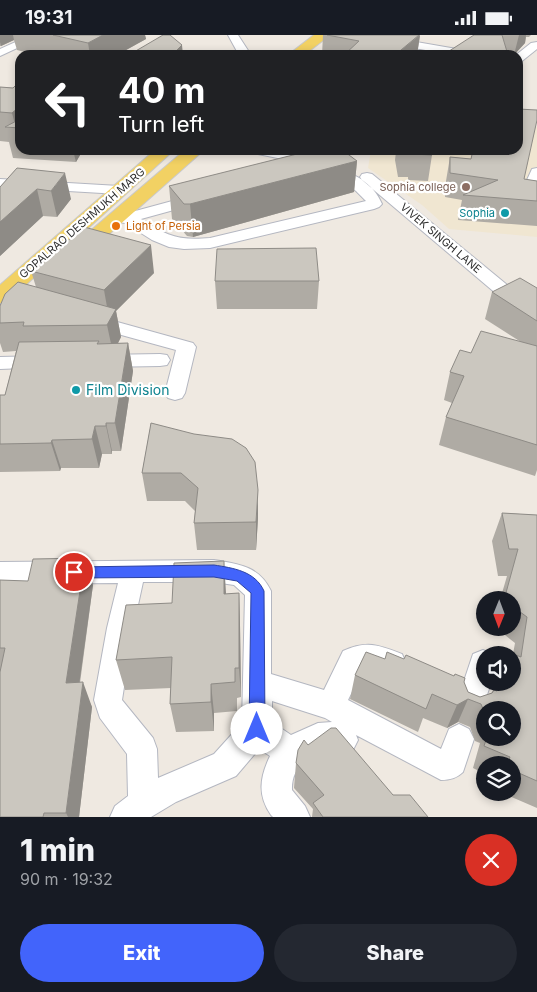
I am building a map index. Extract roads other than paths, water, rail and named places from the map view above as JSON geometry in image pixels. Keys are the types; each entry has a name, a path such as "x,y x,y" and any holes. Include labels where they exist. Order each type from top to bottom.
{"main road":[{"path":"304,50 329,37"},
{"path":"320,50 329,37"},
{"name":"GOPALRAO DESHMUKH MARG","path":"3,304 119,190 159,155"},
{"name":"GOPALRAO DESHMUKH MARG","path":"3,304 123,218 190,155"}],"street":[{"path":"11,44 40,35"},
{"path":"233,35 242,50"},
{"path":"357,35 445,50"},
{"path":"11,44 37,47"},
{"path":"523,55 535,45"},
{"name":"VIVEK SINGH LANE","path":"282,155 361,172 505,292 537,307"},
{"path":"123,218 164,242 193,245 210,243 374,204 373,199 350,178 344,175 300,174 292,157"},
{"path":"537,171 534,180 537,187"},
{"path":"0,183 119,190"},
{"path":"123,218 212,195"},
{"path":"74,316 186,347 175,393"},
{"path":"0,363 160,360"},
{"path":"0,573 214,571 240,575 258,591 257,729 225,765 165,791 135,810"},
{"path":"133,572 120,628 108,700 113,713 142,749 135,810"},
{"path":"331,706 352,659 358,656 371,655 411,669"},
{"path":"257,683 331,706 441,765 448,765 452,761 459,739"},
{"path":"470,705 476,686"},
{"path":"257,729 276,743 292,751"},
{"path":"294,817 277,795 276,788 279,769 292,751 325,736 333,736 340,737 358,759"}],"place":[{"name":"Sophia college","path":"466,187"},
{"name":"Sophia","path":"505,213"},
{"name":"Light of Persia","path":"116,226"},
{"name":"Film Division","path":"76,390"}]}
